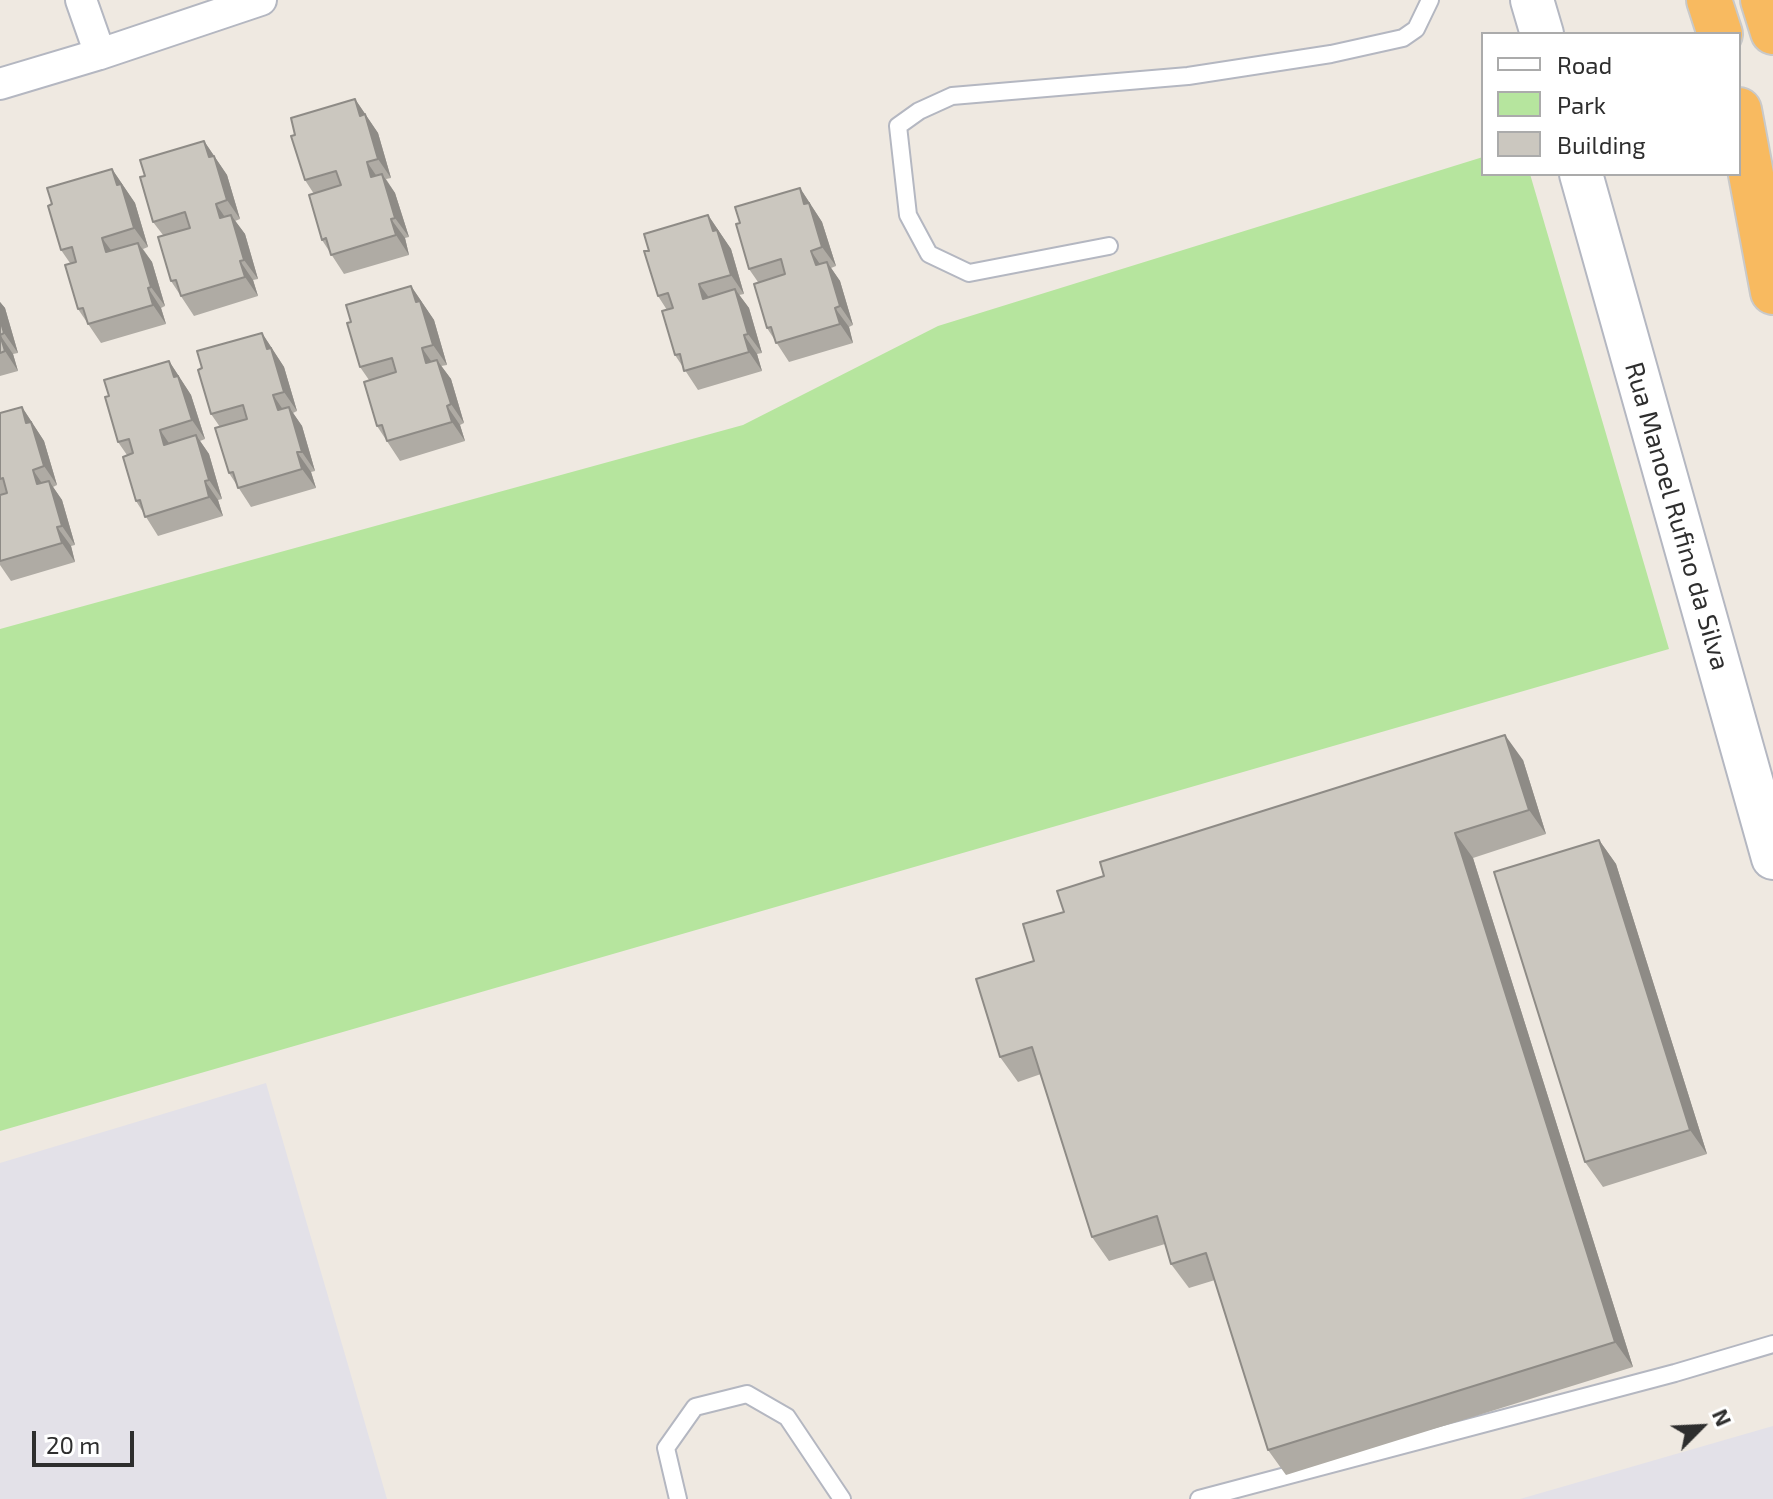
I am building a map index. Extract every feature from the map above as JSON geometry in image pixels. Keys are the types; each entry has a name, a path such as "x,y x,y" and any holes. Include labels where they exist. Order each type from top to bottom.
{"highway":[{"path":"1709,0 1719,32"},
{"path":"1763,0 1773,32"},
{"path":"1741,105 1773,219"},
{"path":"1741,121 1773,292"}],"main road":[{"path":"1532,0 1541,32"},
{"name":"Rua Manoel Rufino da Silva","path":"1582,176 1773,858"}],"street":[{"path":"81,0 100,54"},
{"path":"0,84 261,0"}],"lane":[{"path":"1109,246 969,273 929,254 908,215 898,126 919,111 952,96 1188,76 1331,54 1403,38 1416,29 1430,0"},
{"path":"1199,1499 1675,1373 1773,1344"},
{"path":"678,1499 666,1448 695,1407 747,1394 787,1417 842,1499"}],"shaded area":[{"path":"266,1083 387,1499 0,1499 0,1163"},
{"path":"1773,1426 1773,1499 1520,1499"}],"green space":[{"path":"1481,158 1481,176 1531,176 1669,649 0,1131 0,629 743,425 938,326"}],"building":[{"path":"355,99 360,116 365,114 378,159 367,162 371,177 382,174 395,218 391,219 396,235 331,255 326,238 322,240 309,195 341,185 336,171 305,180 291,136 295,135 291,118"},
{"path":"204,141 209,157 214,156 227,200 216,204 220,218 231,215 244,260 240,261 245,277 181,296 176,280 171,281 158,237 190,228 185,212 153,222 140,177 145,176 140,160"},
{"path":"112,169 117,185 121,184 134,228 102,238 106,252 138,243 153,305 88,324 83,308 78,309 65,265 76,262 72,247 61,250 48,206 52,204 47,188"},
{"path":"800,188 804,204 809,203 822,247 811,251 816,265 827,262 840,306 835,308 840,324 776,343 771,327 767,328 754,284 785,274 781,259 749,269 736,224 740,223 735,207"},
{"path":"708,215 713,231 717,230 731,275 699,284 703,299 735,289 748,334 744,335 749,352 684,371 680,354 675,355 662,311 673,308 668,293 658,296 644,251 649,251 644,234"},
{"path":"411,286 416,302 420,301 433,345 422,348 426,363 437,360 451,404 447,406 452,422 387,441 382,425 377,426 364,382 396,372 392,358 360,367 347,323 351,322 346,305"},
{"path":"262,333 267,349 271,348 284,392 273,395 278,410 289,407 302,452 297,452 302,469 238,488 233,472 229,473 215,428 247,419 243,405 211,414 198,370 202,368 197,351"},
{"path":"0,335 5,351 0,353"},
{"path":"169,361 174,377 178,376 192,420 160,430 164,445 196,435 209,480 205,481 209,497 145,517 140,500 136,501 123,457 133,453 129,439 118,442 105,397 109,396 104,380"},
{"path":"22,407 26,423 31,422 44,466 33,470 37,484 49,481 62,526 57,527 62,543 0,561 0,495 7,493 3,478 0,479 0,413"},
{"path":"1505,735 1529,810 1455,833 1615,1342 1268,1450 1206,1253 1171,1264 1157,1216 1092,1237 1032,1047 1000,1057 976,979 1034,961 1023,924 1064,912 1057,891 1104,876 1100,862"},
{"path":"1599,840 1690,1130 1585,1162 1494,872"}]}
